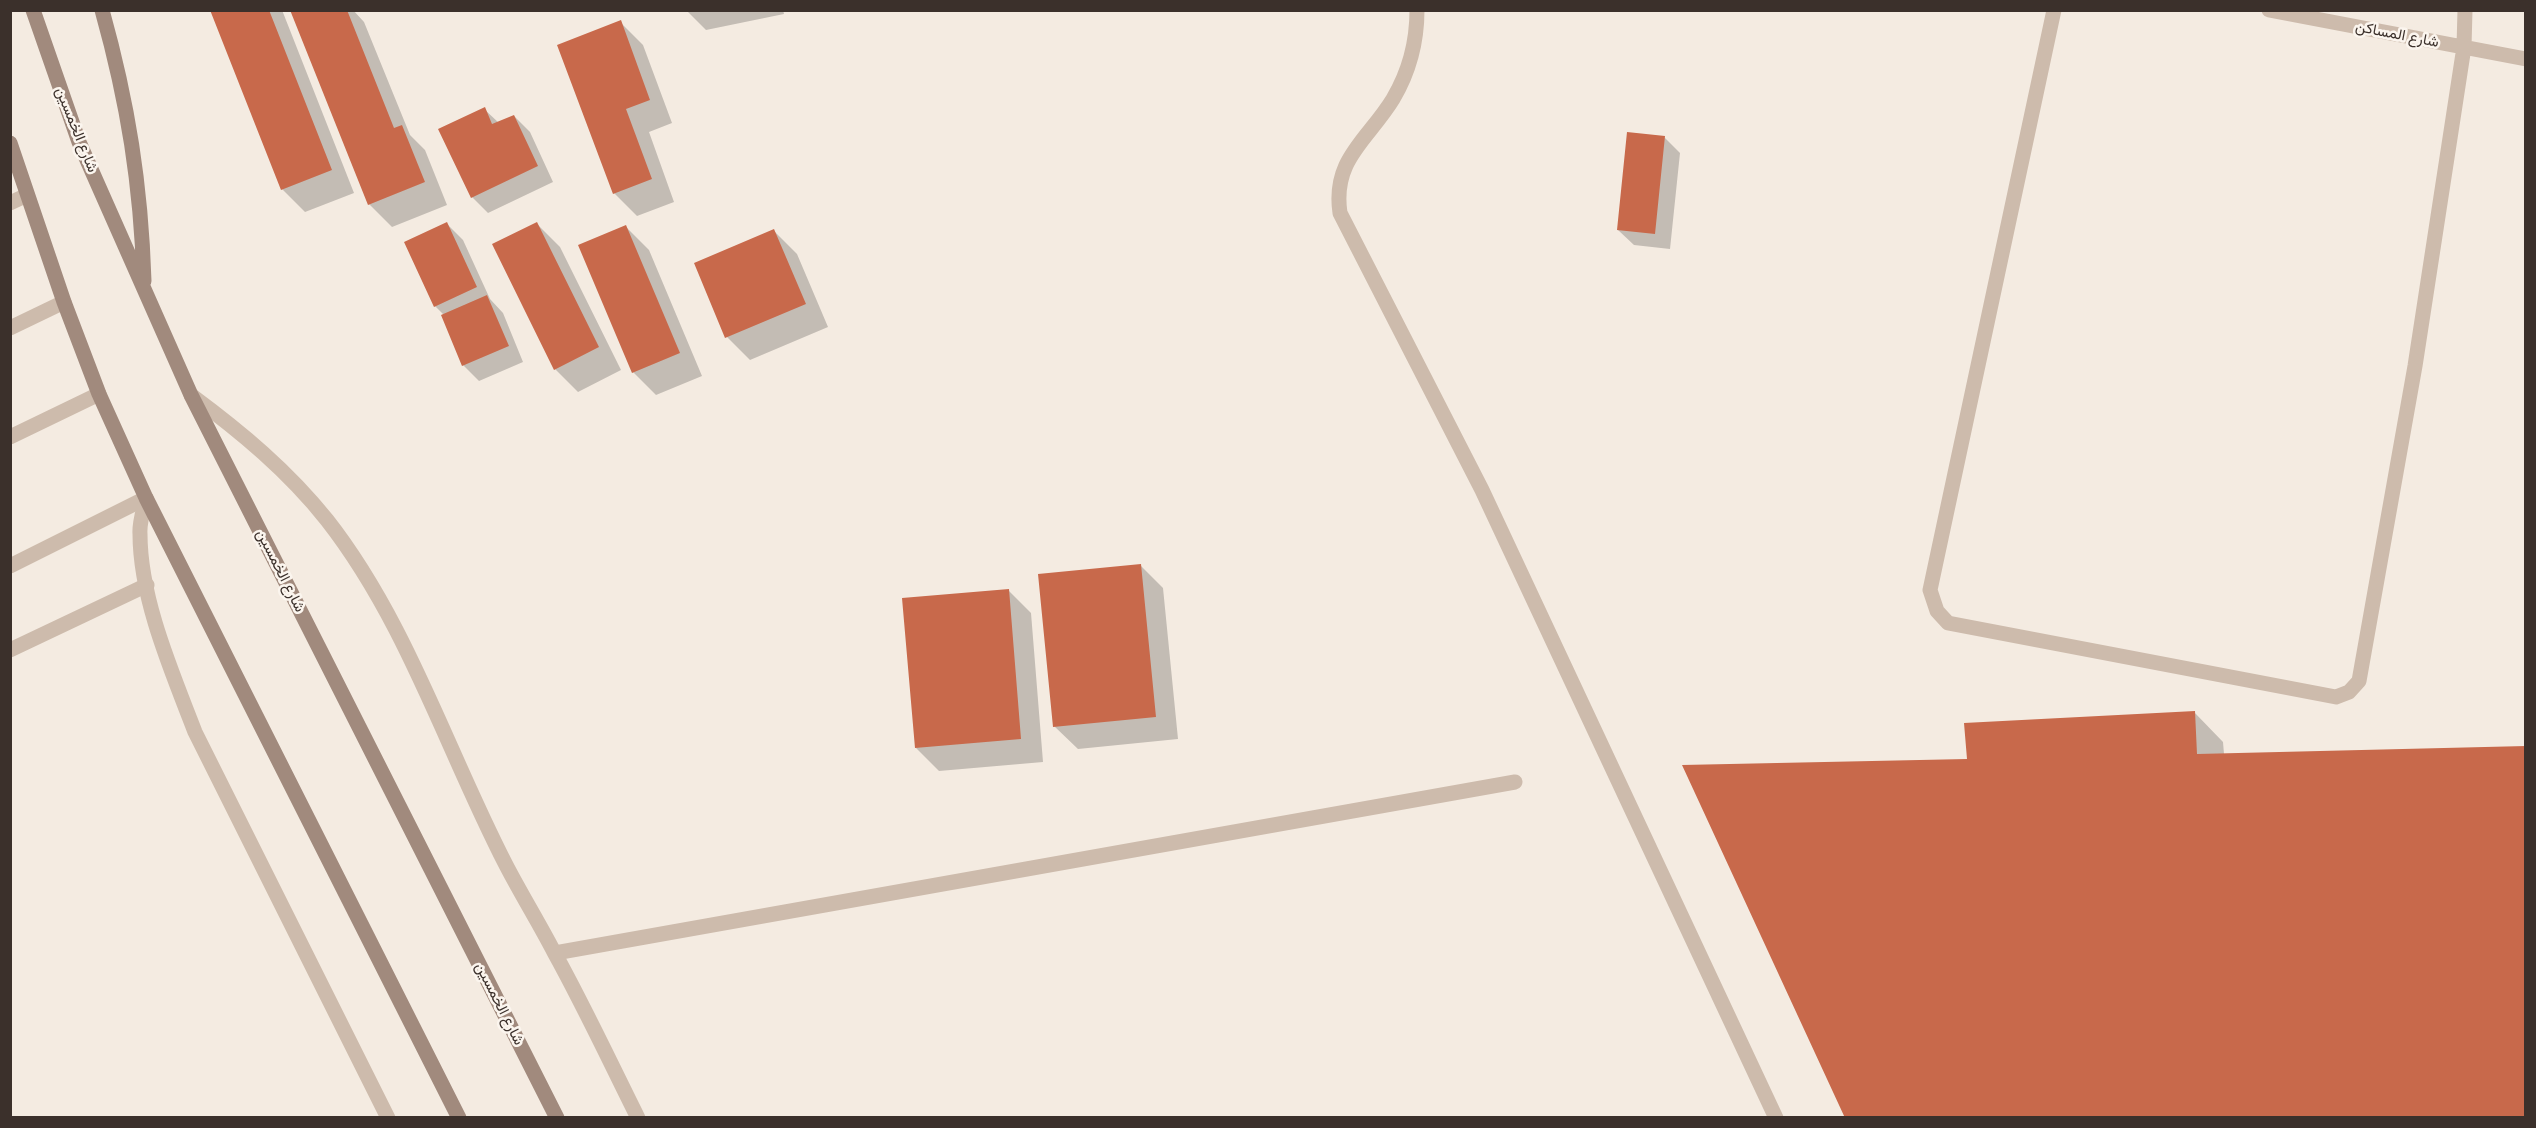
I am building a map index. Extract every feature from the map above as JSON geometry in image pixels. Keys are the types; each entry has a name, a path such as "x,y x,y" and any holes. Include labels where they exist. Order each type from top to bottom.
{"main road":[{"name":"شارع الخمسين","path":"33,10 79,142 191,395 556,1118"},
{"path":"102,10 117,62 133,137 142,213 145,290"},
{"path":"10,143 64,302 99,394 146,498 459,1118"}],"street":[{"path":"1417,10 1413,51 1404,77 1392,100 1346,162 1339,178 1337,196 1340,213 1482,490 1776,1118"},
{"path":"2055,10 1930,590 1937,611 1948,623 2337,697 2349,692 2359,681 2415,366 2464,47 2465,10"},
{"name":"شارع المساكن","path":"2269,10 2526,59"},
{"path":"10,203 27,195"},
{"path":"10,328 64,302"},
{"path":"10,436 99,394"},
{"path":"191,395 241,432 286,474 327,520 362,571 393,625 506,865 555,953 638,1118"},
{"path":"10,566 146,498"},
{"path":"146,498 139,531 141,561 173,676 195,732 388,1118"},
{"path":"10,650 147,585"},
{"path":"555,953 1515,782"}],"building":[{"path":"210,10 269,10 332,170 281,190"},
{"path":"290,10 347,10 394,128 402,125 425,182 368,205"},
{"path":"621,20 650,100 626,109 652,179 613,194 557,45"},
{"path":"485,107 492,124 514,115 538,166 471,198 438,129"},
{"path":"1627,132 1665,136 1655,234 1617,230"},
{"path":"447,222 477,287 434,307 404,242"},
{"path":"537,222 599,347 554,370 492,244"},
{"path":"626,225 680,353 632,373 578,245"},
{"path":"774,229 806,304 725,338 694,263"},
{"path":"487,295 509,346 462,366 441,315"},
{"path":"1141,564 1156,717 1053,727 1038,574"},
{"path":"1009,589 1021,739 915,748 902,598"},
{"path":"2195,711 2197,754 2526,746 2526,1118 1845,1118 1682,765 1967,759 1964,723"}]}
